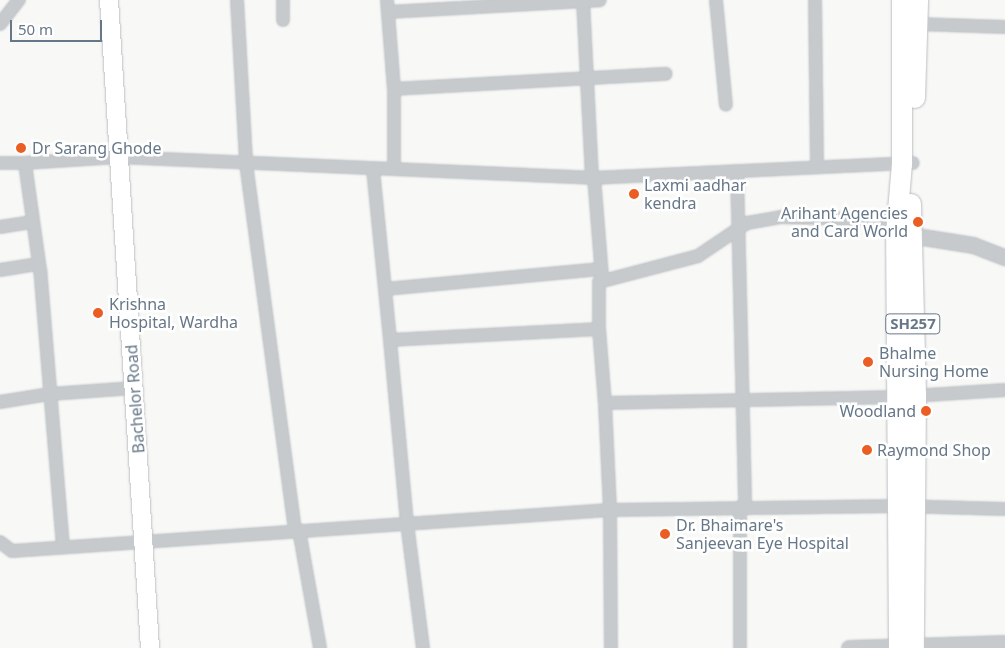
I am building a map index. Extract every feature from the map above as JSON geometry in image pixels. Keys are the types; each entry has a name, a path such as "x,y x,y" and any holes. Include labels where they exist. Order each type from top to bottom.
{"main road":[{"name":"Bachelor Road","path":"109,0 150,648"},
{"name":"SH257","path":"902,0 910,235 906,647"},
{"name":"SH257","path":"907,396 898,220 908,163 918,0"}],"street":[{"path":"0,24 19,0"},
{"path":"237,0 246,163 297,530 320,648"},
{"path":"282,20 283,0"},
{"path":"394,169 394,89 387,6 600,0"},
{"path":"716,0 726,105"},
{"path":"815,0 817,167"},
{"path":"583,1 593,177 602,275 599,282 599,329 610,510 611,648"},
{"path":"917,24 1005,27"},
{"path":"394,89 666,74"},
{"path":"0,163 118,157 593,177 908,163"},
{"path":"25,163 39,264 64,547"},
{"path":"373,168 407,523 423,648"},
{"path":"737,171 742,507 740,648"},
{"path":"385,289 602,275 698,256 747,223 780,217 898,220"},
{"path":"0,227 33,222"},
{"path":"910,235 974,245 1005,257"},
{"path":"0,270 39,264"},
{"path":"390,340 599,329"},
{"path":"0,402 50,394 134,388"},
{"path":"605,403 907,396 1005,390"},
{"path":"0,542 12,552 297,530 610,510 906,506 1005,509"},
{"path":"849,648 1005,643"}],"place":[{"name":"Dr Sarang Ghode","path":"21,148"},
{"name":"Laxmi aadhar kendra","path":"634,194"},
{"name":"Arihant Agencies and Card World","path":"918,222"},
{"name":"Krishna Hospital, Wardha","path":"98,313"},
{"name":"Bhalme Nursing Home","path":"868,362"},
{"name":"Woodland","path":"926,411"},
{"name":"Raymond Shop","path":"867,450"},
{"name":"Dr. Bhaimare's Sanjeevan Eye Hospital","path":"665,534"}]}
